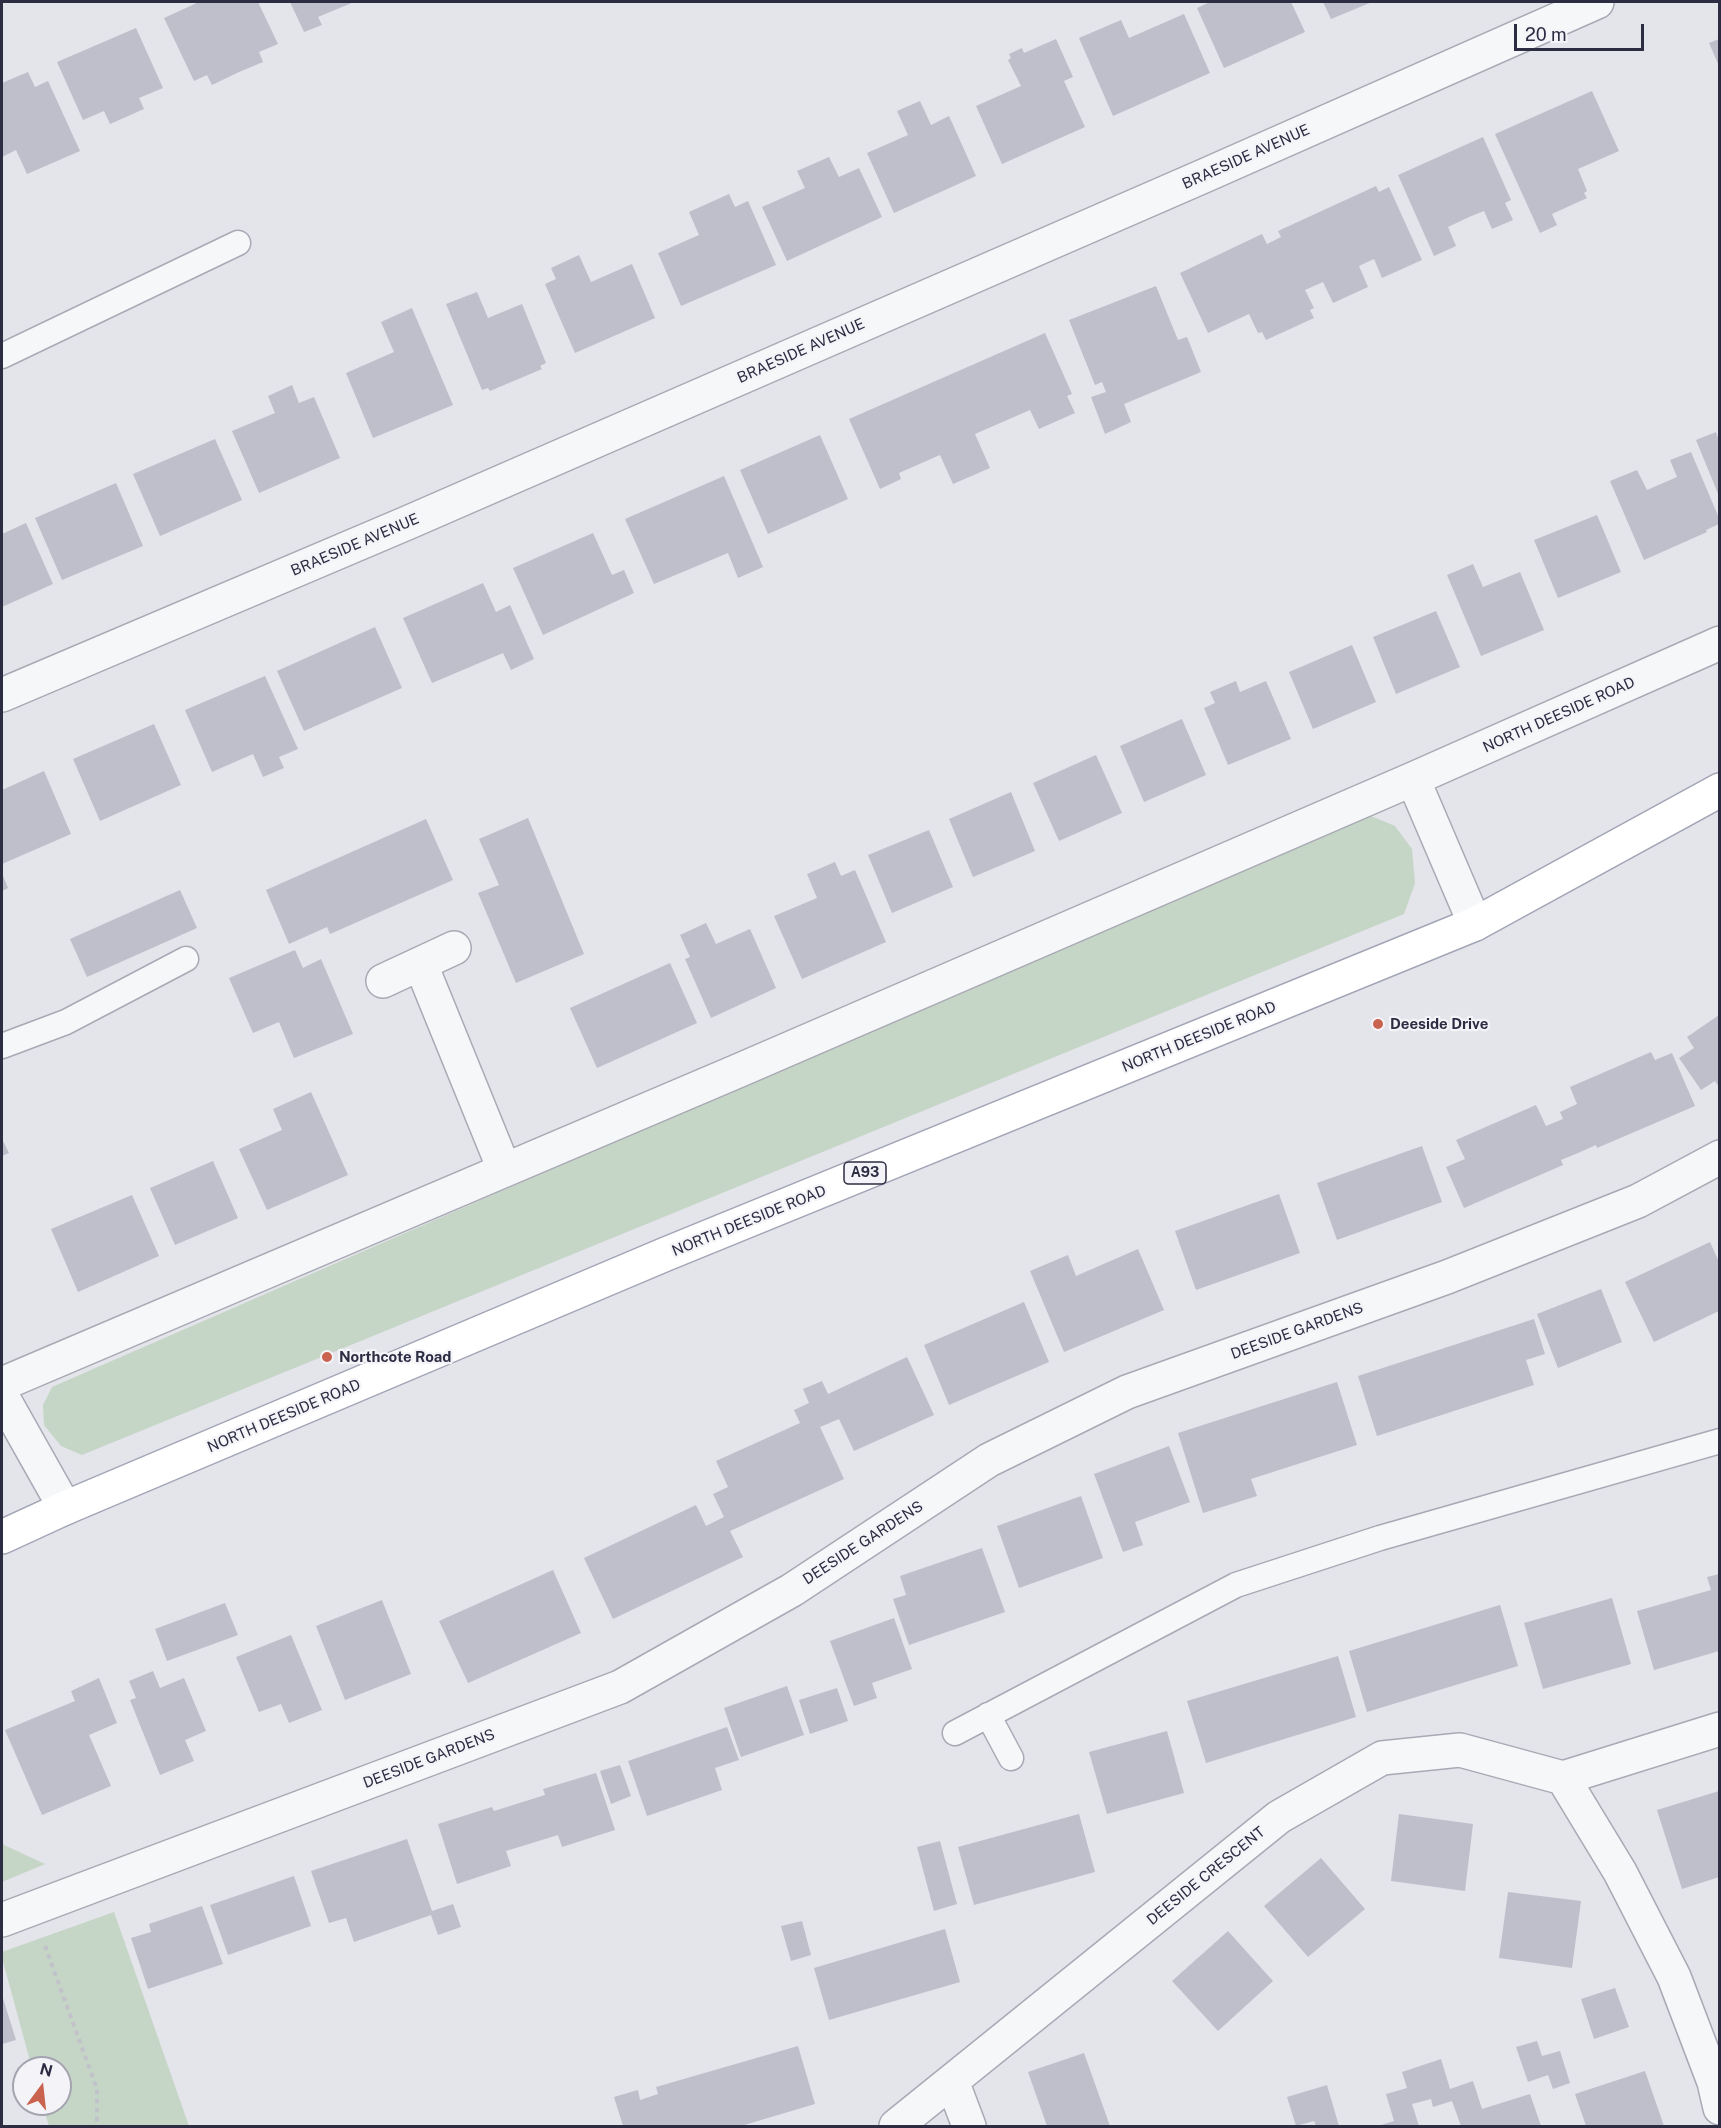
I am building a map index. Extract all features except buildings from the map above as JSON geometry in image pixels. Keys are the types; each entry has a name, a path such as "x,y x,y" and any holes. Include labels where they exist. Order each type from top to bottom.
{"main road":[{"name":"NORTH DEESIDE ROAD","path":"2,1537 65,1508 666,1254 1475,924 1719,790"}],"street":[{"name":"BRAESIDE AVENUE","path":"2,695 406,523 1597,2"},
{"name":"NORTH DEESIDE ROAD","path":"2,1384 751,1065 1413,779 1719,643"},
{"path":"1413,779 1475,924"},
{"path":"383,981 454,948"},
{"path":"421,965 504,1169"},
{"name":"DEESIDE GARDENS","path":"2,1920 620,1687 792,1590 989,1460 1127,1392 1447,1277 1638,1200 1719,1157"},
{"path":"2,1396 65,1508"},
{"path":"1719,1729 1563,1778 1620,1872 1674,1977 1714,2082 1719,2109"},
{"name":"DEESIDE CRESCENT","path":"896,2127 1279,1817 1382,1758 1460,1750 1563,1778"},
{"path":"952,2081 969,2127"}],"lane":[{"path":"2,356 238,243"},
{"path":"2,1046 66,1022 186,958"},
{"path":"955,1733 1236,1585 1380,1538 1719,1441"},
{"path":"988,1715 1011,1758"}],"path":[{"path":"32,1909 97,2090 97,2127"}],"green space":[{"path":"1366,814 1395,826 1412,849 1415,883 1404,914 82,1455 61,1446 44,1425 43,1405 52,1387"},
{"path":"2,1839 4,1845 45,1864 2,1882"},
{"path":"114,1912 189,2126 49,2126 46,2116 72,2116 72,2056 29,2056 2,1952"}],"place":[{"name":"Deeside Drive","path":"1378,1024"},
{"name":"Northcote Road","path":"327,1357"}]}
